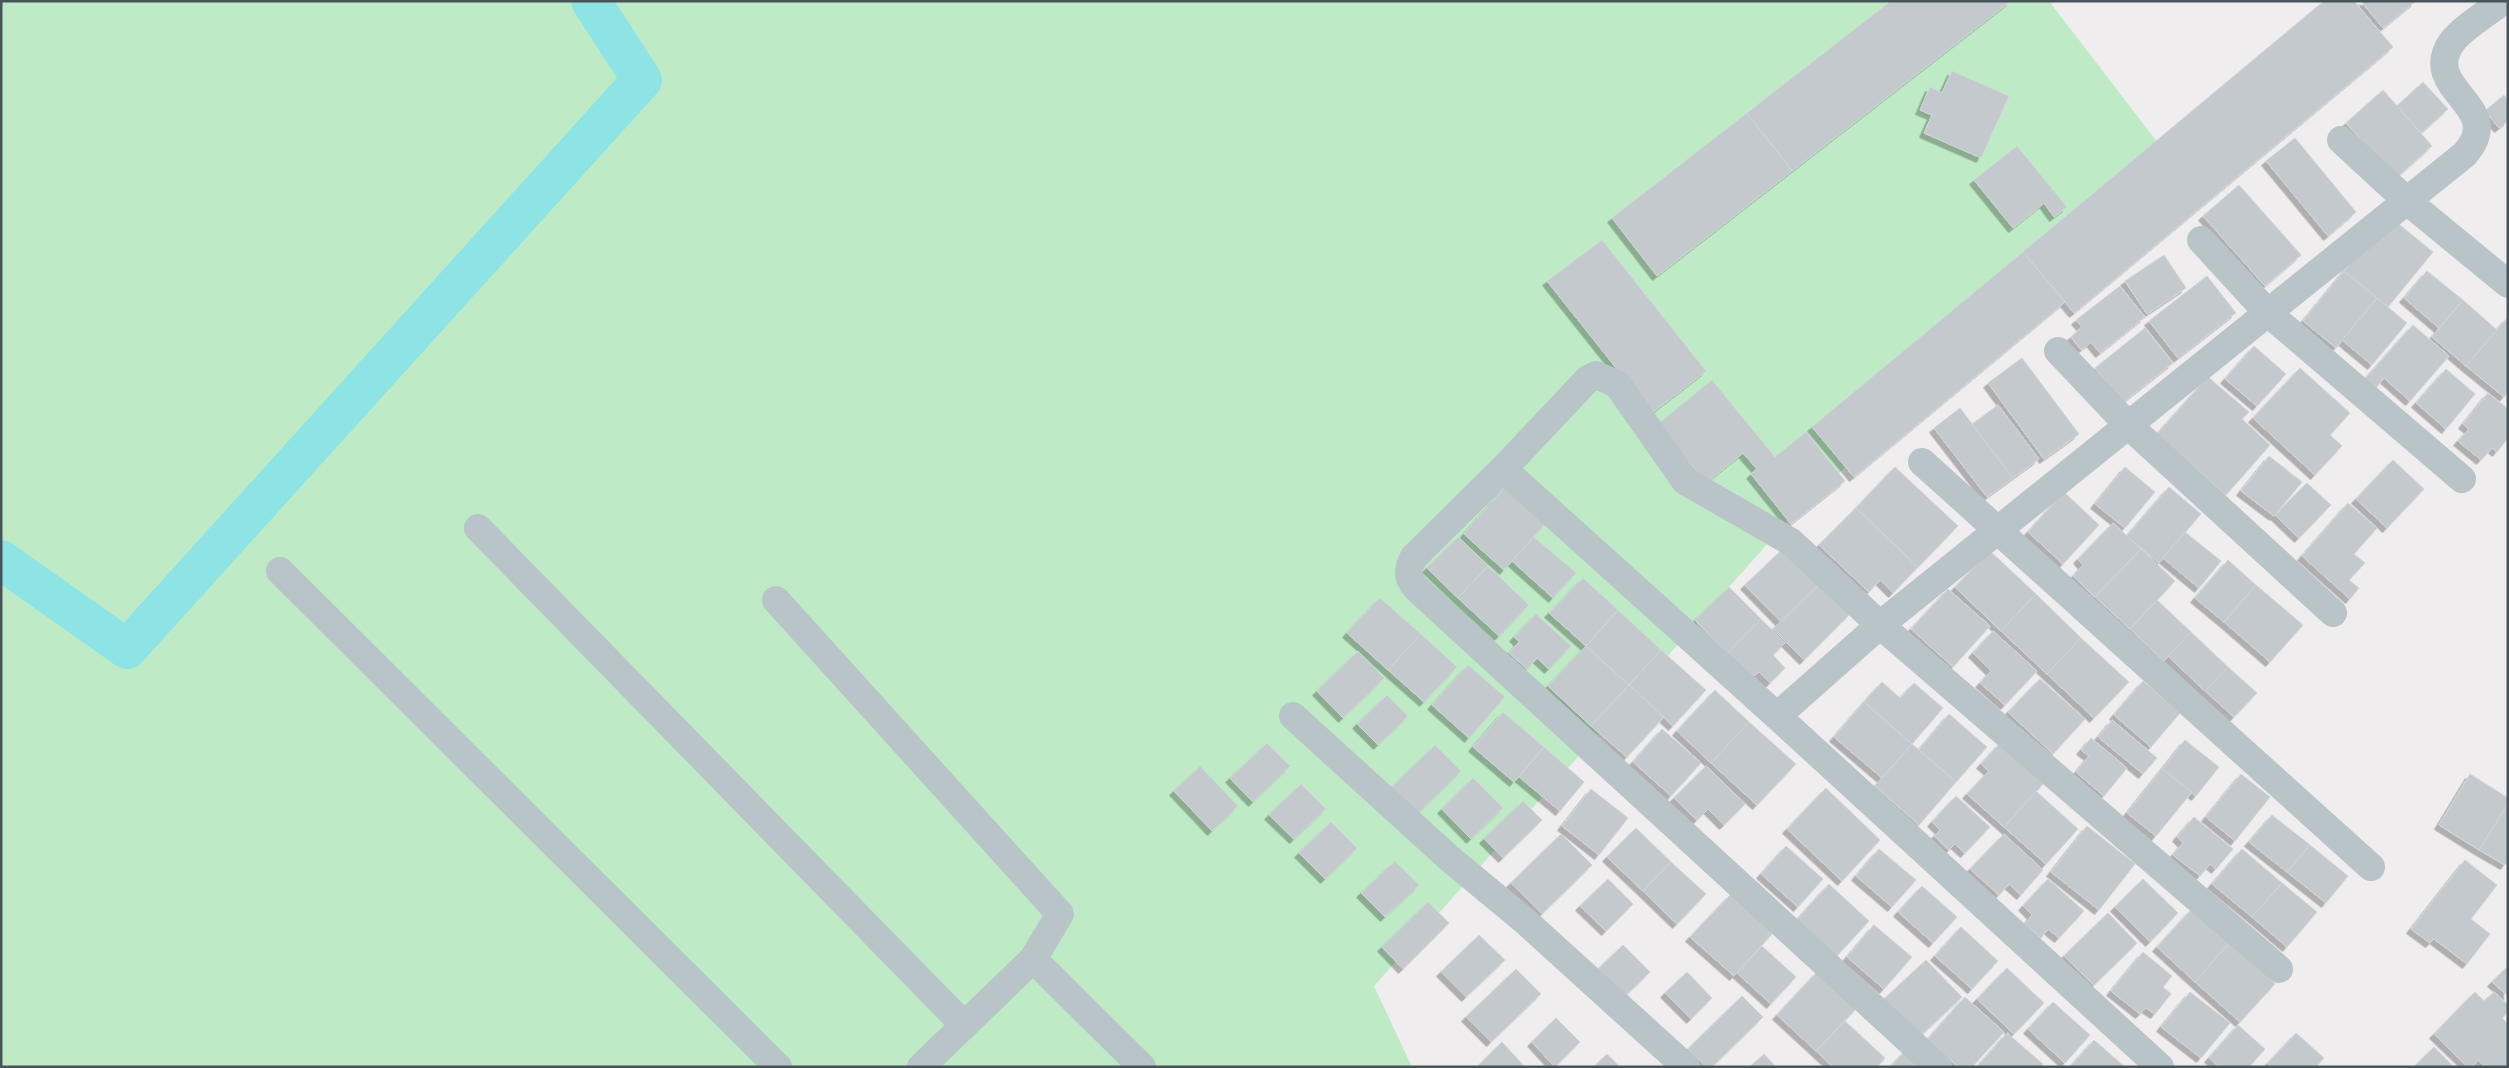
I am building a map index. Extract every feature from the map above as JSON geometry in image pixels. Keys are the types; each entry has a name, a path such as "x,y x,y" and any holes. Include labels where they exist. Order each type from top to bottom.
{"street":[{"path":"1777,716 1880,625 2465,154 2476,138 2474,114 2446,77 2443,64 2452,42 2504,1"},
{"path":"2341,140 2407,201 2508,284"},
{"path":"2201,240 2268,313 2462,480"},
{"path":"2058,351 2128,426 2333,613"},
{"path":"1938,1067 1408,578 1408,568 1414,557 1504,469 1588,379 1596,375 1617,384 1685,481 1790,542 1880,625 2278,969"},
{"path":"1922,462 2371,867"},
{"path":"1504,469 2160,1067"},
{"path":"478,528 964,1025"},
{"path":"280,571 778,1067"},
{"path":"776,600 1060,914 1033,959 921,1067"},
{"path":"1293,716 1449,858 1525,921 1686,1067"},
{"path":"1033,959 1142,1067"}],"green space":[{"path":"1,1 2049,1 2171,160 1787,522 1374,986 1412,1067 1,1067"}],"building":[{"path":"1891,1 2011,1 1792,171 1747,113"},
{"path":"2324,1 2354,1 2393,47 2074,313 2023,252"},
{"path":"2361,1 2416,1 2383,28"},
{"path":"1952,71 2009,96 1981,158 1924,133 1932,115 1920,110 1930,87 1942,93"},
{"path":"2423,82 2448,109 2421,133 2397,106"},
{"path":"2383,90 2432,146 2396,178 2346,123"},
{"path":"2504,95 2508,101 2508,121 2499,128 2485,111"},
{"path":"1747,113 1792,171 1657,276 1612,218"},
{"path":"2295,138 2356,212 2328,236 2266,161"},
{"path":"2017,146 2067,207 2054,217 2044,203 2013,228 1974,180"},
{"path":"2239,185 2301,255 2265,286 2203,216"},
{"path":"2389,216 2433,252 2388,307 2344,271"},
{"path":"1602,240 1706,371 1652,413 1547,281"},
{"path":"2023,252 2065,302 1854,477 1812,427"},
{"path":"2164,255 2186,288 2147,314 2125,281"},
{"path":"2344,271 2377,298 2336,348 2303,321"},
{"path":"2427,271 2463,300 2439,328 2404,298"},
{"path":"2207,276 2236,313 2178,358 2149,321"},
{"path":"2120,286 2145,317 2100,353 2091,342 2081,350 2071,337 2082,327 2076,320"},
{"path":"2377,298 2407,323 2372,365 2342,340"},
{"path":"2463,300 2497,330 2466,366 2432,337"},
{"path":"2508,317 2508,392 2504,397 2466,366"},
{"path":"2413,325 2449,356 2410,401 2384,378 2376,388 2365,379"},
{"path":"2145,328 2173,363 2122,403 2095,368"},
{"path":"2254,346 2286,374 2257,406 2225,379"},
{"path":"2022,358 2079,434 2044,459 1988,383"},
{"path":"2300,368 2350,413 2330,435 2342,446 2315,475 2253,418"},
{"path":"2446,369 2475,394 2446,429 2416,403"},
{"path":"2208,377 2249,412 2242,419 2270,445 2226,495 2157,434"},
{"path":"1712,380 1775,457 1806,432 1845,481 1791,524 1751,474 1757,469 1743,453 1706,483 1658,424"},
{"path":"2488,393 2508,409 2508,438 2497,452 2492,448 2481,460 2458,441 2469,429 2463,424"},
{"path":"1998,405 2039,459 2013,478 1972,424"},
{"path":"1960,408 2013,478 1987,497 1934,428"},
{"path":"2269,456 2302,482 2274,516 2241,491"},
{"path":"2393,460 2424,489 2387,528 2356,499"},
{"path":"1895,467 1958,526 1918,567 1856,508"},
{"path":"2125,467 2155,492 2125,528 2095,504"},
{"path":"2307,483 2331,505 2299,538 2275,515"},
{"path":"1505,487 1546,523 1504,570 1464,534"},
{"path":"2169,487 2201,514 2159,563 2127,536"},
{"path":"2064,492 2099,525 2063,564 2028,532"},
{"path":"2348,503 2377,528 2354,554 2365,563 2349,580 2359,588 2350,599 2302,556"},
{"path":"1856,508 1918,567 1893,593 1880,580 1869,592 1819,545"},
{"path":"2113,523 2141,549 2095,597 2073,576 2083,565 2078,559"},
{"path":"2185,532 2221,561 2199,588 2163,558"},
{"path":"1458,537 1488,566 1458,598 1427,568"},
{"path":"1534,537 1576,573 1553,598 1512,561"},
{"path":"1785,547 1821,583 1781,622 1745,585"},
{"path":"2141,549 2175,581 2130,629 2095,597"},
{"path":"1990,551 2036,594 2001,631 1955,587"},
{"path":"2228,560 2256,585 2224,622 2195,598"},
{"path":"1488,566 1529,605 1499,636 1458,598"},
{"path":"1583,578 1618,610 1586,646 1549,613"},
{"path":"1821,583 1851,613 1804,660 1773,629"},
{"path":"2256,585 2303,625 2270,662 2224,622"},
{"path":"1729,587 1761,619 1727,653 1695,620"},
{"path":"1948,589 1990,626 1953,667 1911,629"},
{"path":"2036,594 2081,638 2047,674 2001,631"},
{"path":"1380,598 1421,634 1388,670 1347,633"},
{"path":"2157,600 2191,632 2164,661 2130,629"},
{"path":"1618,610 1661,650 1629,685 1586,646"},
{"path":"1536,614 1571,646 1549,669 1537,658 1527,669 1509,653 1519,642 1514,637"},
{"path":"1761,619 1785,643 1773,655 1785,668 1770,683 1759,672 1752,677 1727,653"},
{"path":"1993,631 2037,671 2005,705 1980,683 1991,671 1973,653"},
{"path":"2191,632 2228,667 2205,691 2168,656"},
{"path":"1421,634 1457,667 1424,702 1388,670"},
{"path":"2081,638 2129,682 2094,718 2047,674"},
{"path":"1586,646 1629,685 1591,726 1548,686"},
{"path":"1661,650 1706,690 1673,726 1629,685"},
{"path":"1358,651 1384,678 1343,718 1317,691"},
{"path":"1468,665 1505,697 1469,738 1432,705"},
{"path":"2228,667 2257,693 2234,717 2205,691"},
{"path":"2040,679 2085,719 2053,754 2008,712"},
{"path":"2143,681 2180,713 2151,747 2114,715"},
{"path":"1882,682 1900,698 1914,683 1943,708 1912,744 1864,702"},
{"path":"1629,685 1664,717 1627,757 1591,726"},
{"path":"1715,690 1749,722 1711,763 1677,731"},
{"path":"1387,695 1408,716 1378,745 1357,724"},
{"path":"1864,702 1912,744 1882,778 1834,737"},
{"path":"1503,712 1544,747 1514,782 1473,747"},
{"path":"1949,714 1987,747 1956,782 1919,750"},
{"path":"2112,720 2157,758 2143,774 2098,737"},
{"path":"1749,722 1796,764 1757,805 1711,763"},
{"path":"1662,729 1701,763 1671,796 1633,762"},
{"path":"2091,738 2127,768 2104,796 2076,772 2089,756 2081,750"},
{"path":"2185,740 2219,767 2196,796 2162,769"},
{"path":"1267,743 1290,766 1253,802 1230,778"},
{"path":"2000,743 2044,783 2004,827 1967,794 1989,771 1981,764"},
{"path":"1912,744 1956,782 1919,825 1875,786"},
{"path":"1435,745 1461,771 1413,818 1387,792"},
{"path":"1544,747 1584,782 1560,811 1519,777"},
{"path":"1200,766 1238,806 1212,831 1174,791"},
{"path":"1706,766 1745,804 1724,825 1708,809 1697,820 1674,798"},
{"path":"2162,769 2192,792 2156,836 2127,813"},
{"path":"2241,774 2270,797 2235,841 2206,817"},
{"path":"2470,774 2508,798 2508,804 2479,850 2439,825"},
{"path":"1473,778 1503,808 1471,839 1442,809"},
{"path":"1301,784 1326,809 1294,839 1269,815"},
{"path":"1826,788 1880,840 1842,881 1787,829"},
{"path":"1591,789 1628,818 1599,855 1562,826"},
{"path":"2036,791 2078,829 2046,864 2004,827"},
{"path":"1956,796 1990,827 1965,853 1955,844 1949,850 1934,836 1940,830 1932,822"},
{"path":"1523,801 1542,820 1503,858 1484,839"},
{"path":"2508,804 2508,861 2505,865 2479,850"},
{"path":"2272,815 2310,845 2287,872 2249,842"},
{"path":"2194,817 2233,849 2216,869 2210,864 2200,876 2173,855 2183,843 2177,837"},
{"path":"1331,822 1357,848 1325,879 1299,853"},
{"path":"2087,826 2135,864 2099,910 2051,872"},
{"path":"1636,828 1671,862 1643,891 1607,857"},
{"path":"1561,834 1592,865 1542,914 1511,883"},
{"path":"2004,834 2043,870 2021,895 2009,884 1999,895 1970,869"},
{"path":"2310,845 2348,876 2326,903 2287,872"},
{"path":"1786,846 1823,879 1798,907 1761,874"},
{"path":"1879,849 1916,880 1892,907 1856,876"},
{"path":"2242,849 2282,883 2252,917 2212,884"},
{"path":"2465,860 2497,885 2471,919 2490,934 2467,964 2434,939 2430,943 2411,929"},
{"path":"1395,861 1419,885 1385,917 1361,893"},
{"path":"1671,862 1706,894 1677,924 1643,891"},
{"path":"1608,879 1633,904 1606,931 1580,906"},
{"path":"2048,879 2084,911 2059,938 2048,929 2041,938 2025,924 2032,915 2023,906"},
{"path":"2143,879 2178,913 2150,942 2115,907"},
{"path":"2282,883 2317,912 2287,947 2252,917"},
{"path":"1829,884 1869,921 1834,959 1794,923"},
{"path":"1922,886 1957,917 1933,943 1898,912"},
{"path":"1731,894 1773,933 1734,976 1690,937"},
{"path":"1428,902 1449,923 1403,969 1382,947"},
{"path":"2192,909 2229,943 2195,982 2157,947"},
{"path":"2108,913 2137,943 2094,985 2064,956"},
{"path":"1874,925 1912,957 1884,989 1847,957"},
{"path":"1961,927 1998,961 1972,989 1935,956"},
{"path":"1479,935 1505,960 1466,997 1441,972"},
{"path":"2229,943 2275,984 2240,1022 2195,982"},
{"path":"1623,945 1650,972 1624,997 1597,970"},
{"path":"1762,946 1796,977 1771,1004 1737,973"},
{"path":"2143,952 2172,976 2163,987 2171,994 2155,1014 2146,1008 2140,1014 2111,991"},
{"path":"1926,960 1962,997 1919,1037 1883,1000"},
{"path":"2508,966 2508,996 2492,982"},
{"path":"2007,968 2044,1003 2014,1034 1977,999"},
{"path":"1516,969 1541,994 1491,1042 1466,1017"},
{"path":"1818,971 1858,1007 1816,1051 1777,1015"},
{"path":"1687,972 1712,998 1691,1019 1665,993"},
{"path":"2190,992 2230,1023 2201,1058 2161,1027"},
{"path":"2475,992 2484,1001 2494,992 2508,1005 2508,1012 2502,1018 2508,1024 2508,1067 2485,1067 2478,1060 2472,1067 2468,1067 2434,1034"},
{"path":"1742,996 1763,1017 1712,1067 1706,1067 1688,1049"},
{"path":"1965,997 2004,1032 1972,1067 1958,1067 1928,1039"},
{"path":"2053,1002 2090,1035 2065,1063 2028,1029"},
{"path":"1556,1018 1580,1042 1555,1067 1532,1042"},
{"path":"1845,1021 1885,1058 1877,1067 1833,1067 1816,1051"},
{"path":"2238,1025 2265,1049 2249,1067 2219,1067 2209,1058"},
{"path":"2007,1033 2043,1064 2041,1067 1977,1067"},
{"path":"2296,1033 2324,1058 2316,1067 2271,1067 2268,1063"},
{"path":"2094,1040 2125,1067 2070,1067"},
{"path":"1502,1042 1525,1067 1477,1067"},
{"path":"2434,1047 2454,1067 2414,1067"},
{"path":"1905,1051 1923,1067 1890,1067"},
{"path":"1607,1054 1620,1067 1594,1067"},
{"path":"1764,1054 1776,1067 1750,1067"}],"waterway":[{"path":"1,560 127,649 642,80 591,1"}]}
